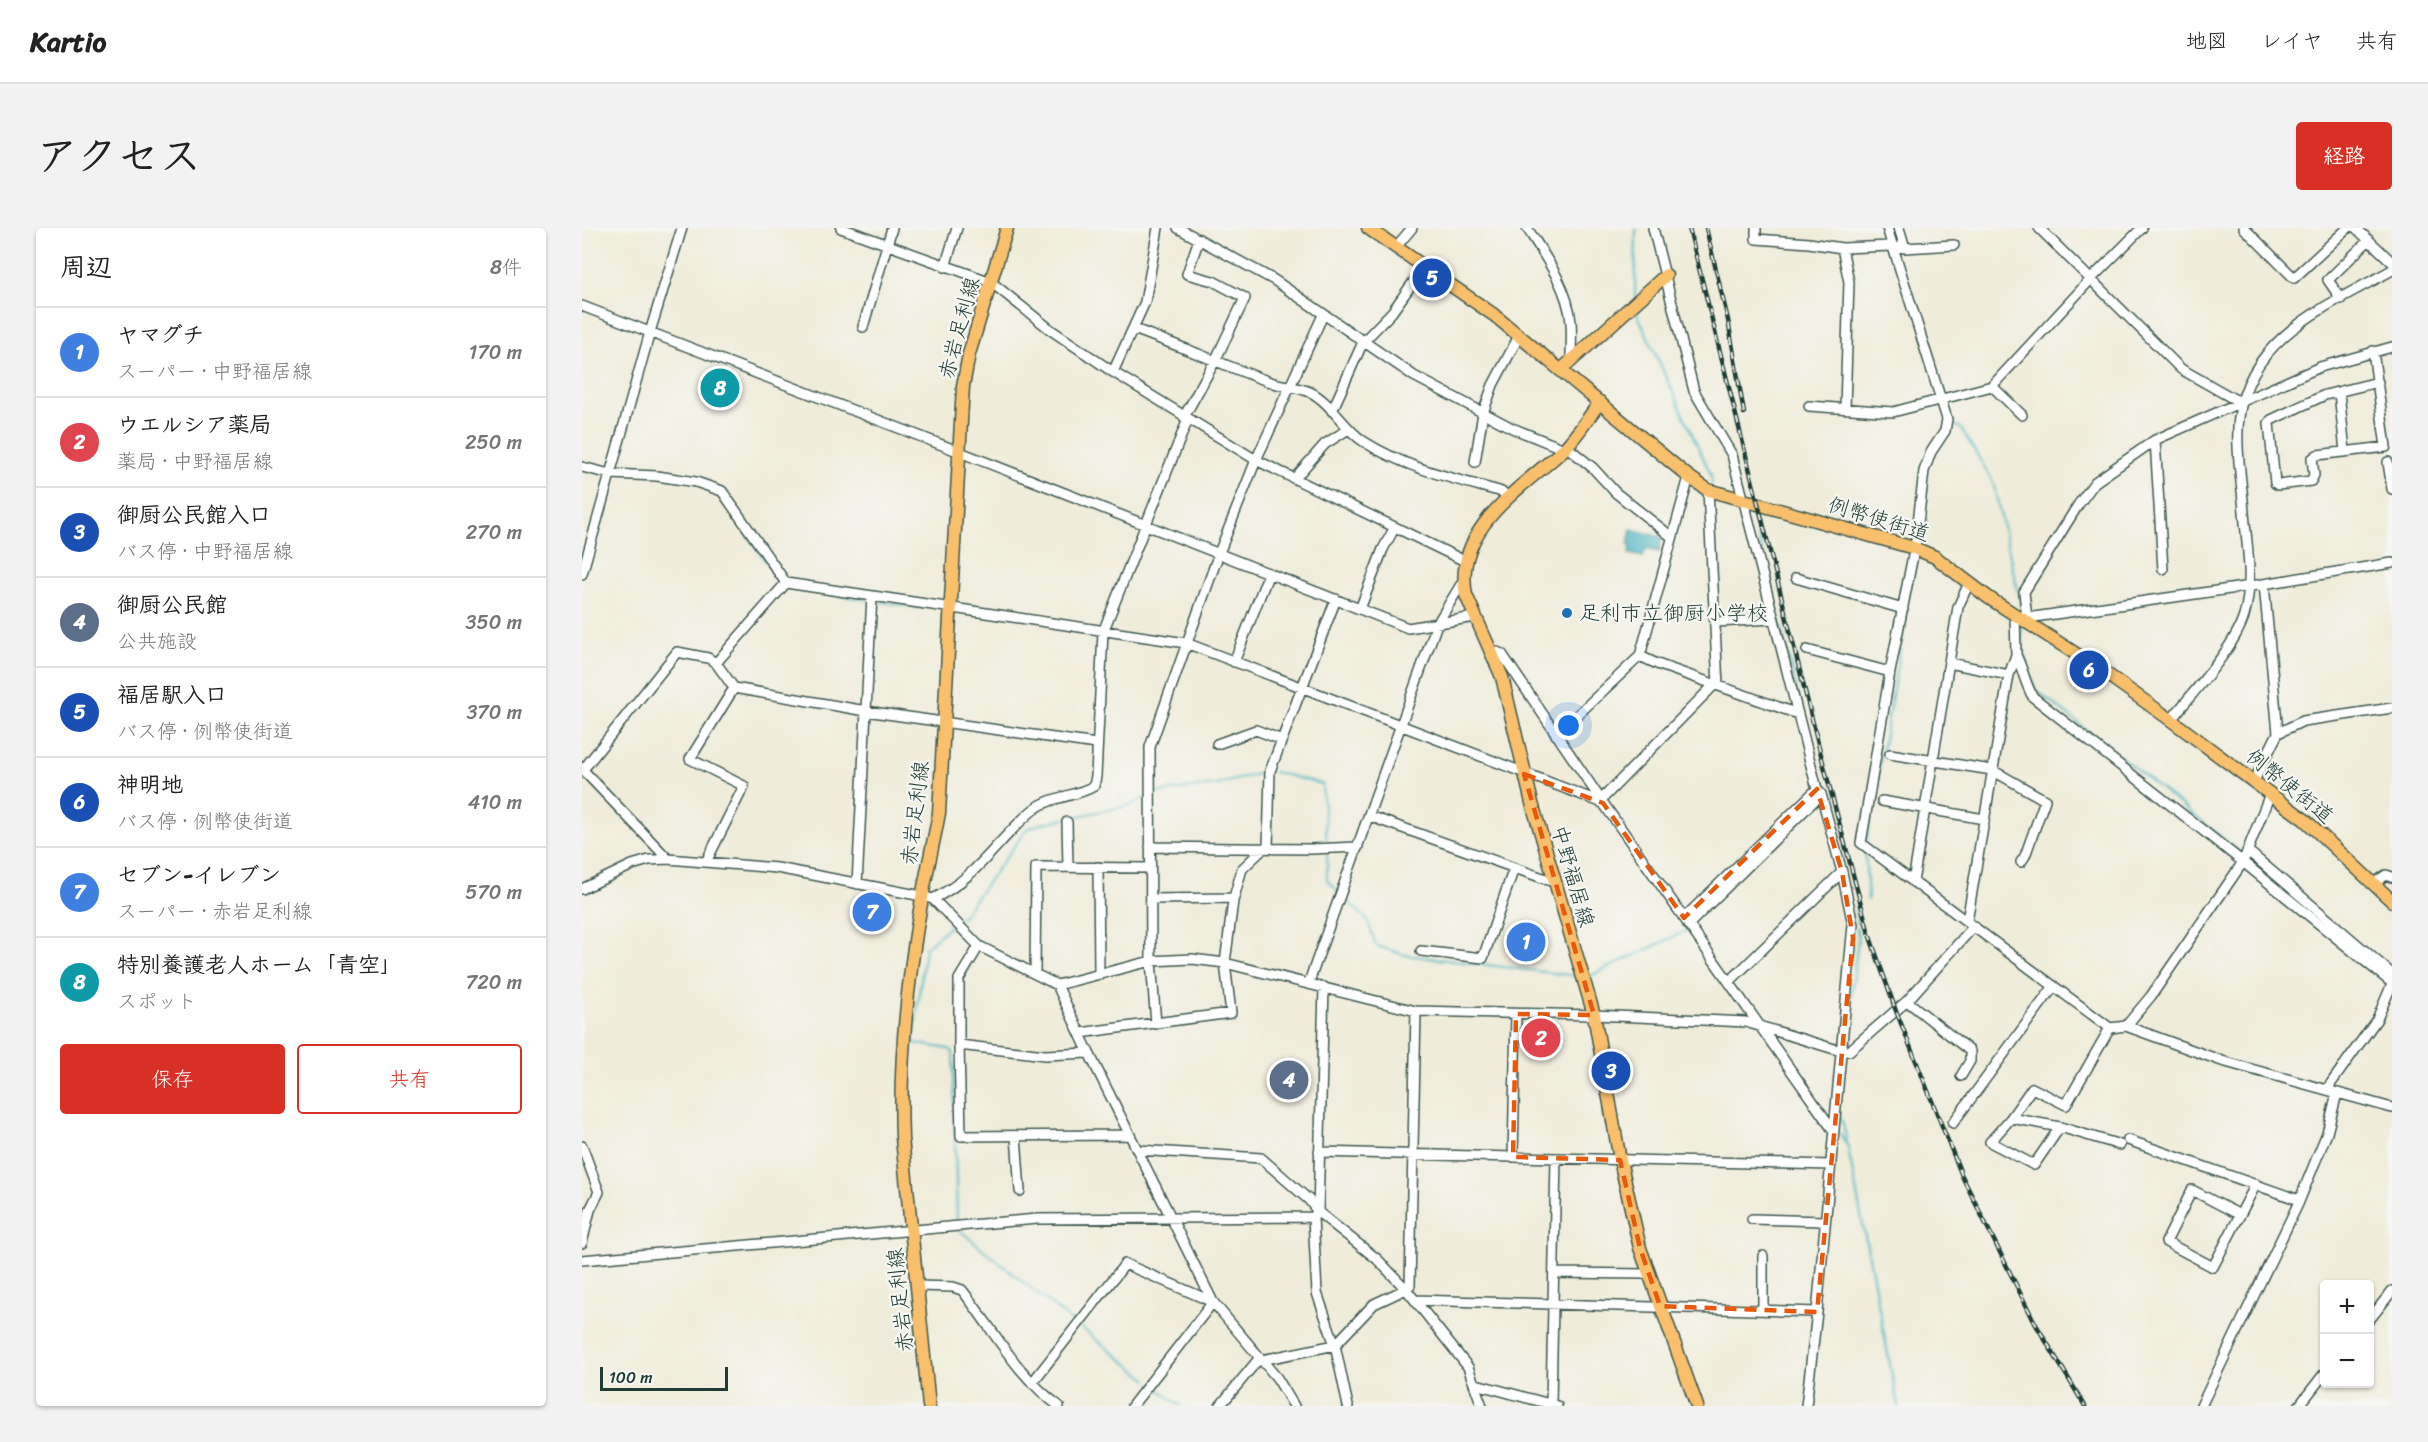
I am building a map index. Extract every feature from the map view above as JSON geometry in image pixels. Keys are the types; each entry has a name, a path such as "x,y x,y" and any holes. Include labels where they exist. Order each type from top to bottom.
{"main road":[{"name":"赤岩足利線","path":"929,1406 902,1138 901,1102 911,971 928,898 939,813 963,386 969,354 1007,228"},
{"name":"例幣使街道","path":"1368,228 1494,315 1689,477 1708,490 1914,548 1935,557 1969,583 2101,670 2305,820 2392,901"},
{"path":"1561,370 1666,275"},
{"name":"中野福居線","path":"1600,402 1565,447 1510,496 1482,525 1467,562 1463,581 1466,595 1502,677 1524,774 1594,1015 1620,1160 1648,1274 1697,1406"}],"street":[{"path":"582,574 650,332 682,228"},
{"path":"840,228 991,282 1051,330 1113,372 1256,460 1467,562"},
{"path":"863,327 892,228"},
{"path":"945,267 957,228"},
{"path":"1113,372 1134,329 1150,282 1158,228"},
{"path":"1178,228 1274,280 1414,376 1483,413 1565,447 1593,468 1616,494 1672,537"},
{"path":"1396,247 1412,228"},
{"path":"1527,228 1547,259 1569,309 1571,360"},
{"path":"1653,228 1694,391 1732,455 1797,714 1842,872 1853,938 1806,1406"},
{"path":"1756,228 1755,239 1842,248 1954,245"},
{"path":"1887,228 1947,419 1947,426 1926,462 1904,609 1890,672 1861,843 2110,1028 2126,1026 2222,1061 2392,1108"},
{"path":"1899,228 1905,248"},
{"path":"2039,228 2181,369 2234,399 2242,401"},
{"path":"1809,406 1893,412 1992,386 2091,279 2142,228"},
{"path":"2244,228 2294,279 2348,228"},
{"path":"2356,228 2392,262"},
{"path":"928,898 967,879 1033,810 1060,797 1094,786 1103,632 1186,418 1245,298 1213,281 1187,274 1199,239"},
{"path":"2341,299 2328,280 2369,240"},
{"path":"1842,248 1849,282 1845,408"},
{"path":"1332,411 1363,342 1392,312 1424,267"},
{"path":"2171,720 2233,637 2243,618 2251,586 2238,419 2246,385 2272,345 2286,333 2392,270"},
{"path":"582,306 840,407 958,450 1408,628 1475,617"},
{"path":"1156,1024 1151,961 1150,747 1185,643 1256,460 1323,315"},
{"path":"1134,329 1291,388 1310,392 1332,411 1347,430 1405,464 1424,472 1499,491 1510,496"},
{"path":"1475,462 1483,413 1493,385 1519,336"},
{"path":"1058,985 1151,961 1192,958 1309,982 1416,1011 1594,1015 1759,1024 1841,1051 1849,1051 1907,1001 1971,923 1984,819 2009,675 2016,656 2024,592 2078,505 2095,482 2155,440 2320,367 2392,346"},
{"path":"2373,351 2378,382 2386,447 2313,456 2314,475 2311,481 2278,485 2275,483 2269,423 2320,397 2378,382"},
{"path":"1992,386 2022,415"},
{"path":"2339,392 2345,452"},
{"path":"1295,478 1325,444 1347,430"},
{"path":"2155,440 2163,569"},
{"path":"2388,462 2392,489"},
{"path":"582,466 610,474 657,476 696,482 722,491 786,583 1185,643 1524,774 1602,801"},
{"path":"1556,735 1640,656 1689,477"},
{"path":"1602,801 1716,685 1708,490"},
{"path":"1360,609 1383,549 1395,527"},
{"path":"2020,617 2251,586 2392,563"},
{"path":"1234,662 1269,573"},
{"path":"1796,578 1904,609"},
{"path":"1309,982 1437,624 1463,581"},
{"path":"716,663 786,583"},
{"path":"1913,882 1958,607 1969,583"},
{"path":"2254,782 2278,733 2264,584"},
{"path":"857,884 872,596"},
{"path":"1080,1033 1231,1013 1225,963 1233,898 1242,869 1266,848 1270,771 1336,599"},
{"path":"1715,622 1774,619"},
{"path":"1492,650 1502,654 1686,922 1833,1130"},
{"path":"1807,650 1890,672"},
{"path":"668,859 582,770 677,652 708,658 716,663 734,688 866,711 1096,744"},
{"path":"1640,656 1797,714"},
{"path":"2016,656 2033,697 2245,856 2392,975"},
{"path":"1949,663 2009,675"},
{"path":"706,862 744,786 690,759 734,688"},
{"path":"2278,733 2303,721 2392,708"},
{"path":"1217,744 1256,730 1282,740"},
{"path":"1890,754 1992,770 2045,800 2021,862"},
{"path":"1686,922 1819,792"},
{"path":"2126,1026 2151,996 2245,856 2270,794"},
{"path":"1882,801 1984,819"},
{"path":"1369,816 1554,882"},
{"path":"1067,822 1068,867"},
{"path":"1150,847 1358,847"},
{"path":"2201,1406 2299,1200 2327,1133 2332,1091 2377,1019 2392,984 2245,856"},
{"path":"582,889 649,860 668,859 777,868 928,898 979,946 1058,985 1089,1053 1213,1302 1277,1378 1294,1406"},
{"path":"1035,974 1036,867 1150,868"},
{"path":"1098,867 1099,974"},
{"path":"1421,951 1483,958 1514,868"},
{"path":"1729,982 1842,872"},
{"path":"2373,884 2386,876 2392,877"},
{"path":"1150,899 1233,898"},
{"path":"979,946 959,979 961,1136 1130,1135"},
{"path":"1953,1123 2054,986"},
{"path":"1324,987 1315,1214 1317,1293 1335,1345 1348,1406"},
{"path":"1907,1001 1970,1051 1970,1061 1961,1076"},
{"path":"1220,1406 1257,1361 1335,1345 1374,1304 1410,1286 1416,1011"},
{"path":"1513,1157 1516,1014"},
{"path":"2060,1127 2034,1165 1990,1142 2011,1118 2032,1088 2066,1105 2110,1028"},
{"path":"959,1045 1044,1055 1089,1053"},
{"path":"2011,1118 2124,1142 2299,1200"},
{"path":"1016,1136 1020,1191"},
{"path":"582,1146 599,1192 590,1210 582,1243"},
{"path":"1138,1150 1261,1158 1309,1200 1315,1214 1377,1259 1406,1289 1468,1367 1482,1406"},
{"path":"1319,1152 1831,1165"},
{"path":"1476,1384 1554,1404 1553,1304 1556,1158"},
{"path":"2240,1215 2192,1190 2166,1242 2213,1267 2240,1215 2256,1184"},
{"path":"582,1260 913,1232 1037,1219 1172,1219 1315,1214"},
{"path":"1752,1219 1824,1221"},
{"path":"1763,1256 1763,1310"},
{"path":"1032,1383 1125,1264 1213,1302"},
{"path":"1554,1274 1648,1274"},
{"path":"918,1287 953,1287 962,1290 1007,1354 1032,1383 1059,1406"},
{"path":"2374,1314 2392,1291"},
{"path":"1414,1300 1817,1312"},
{"path":"1132,1406 1213,1302"},
{"path":"2298,1406 2320,1380"}],"highlighted area":[{"path":"1524,774 1603,803 1684,918 1817,789 1842,872 1853,938 1817,1312 1660,1306 1640,1248 1620,1160 1513,1157 1516,1014 1594,1015"}],"water":[{"path":"1631,529 1662,537 1659,552 1646,549 1643,557 1629,554"}],"waterway":[{"path":"1635,297 1636,228"},
{"path":"1635,309 1711,475 1712,484"},
{"path":"1955,425 1961,428 1993,482 2021,605"},
{"path":"1752,511 1809,739"},
{"path":"733,514 781,583"},
{"path":"785,587 868,600"},
{"path":"874,601 922,608"},
{"path":"1866,843 1905,621"},
{"path":"2021,625 2022,650 2035,689 2244,855"},
{"path":"1154,793 1216,785 1269,771"},
{"path":"1274,772 1322,784 1327,846"},
{"path":"956,921 963,915 1027,829 1040,824 1131,805 1147,797"},
{"path":"1865,850 1868,900"},
{"path":"1327,851 1327,880 1339,892"},
{"path":"2248,859 2325,922"},
{"path":"1343,896 1367,920 1376,945 1380,947 1405,955 1577,976"},
{"path":"1856,906 1857,923"},
{"path":"952,924 925,948 913,1043 949,1049 953,1052 957,1224"},
{"path":"1848,1024 1858,939 1857,928"},
{"path":"1588,977 1688,930"},
{"path":"1838,1114 1842,1119 1846,1138 1898,1406"},
{"path":"1840,1133 1846,1144"},
{"path":"958,1229 1074,1323"},
{"path":"1079,1326 1148,1380"},
{"path":"1152,1384 1181,1406"}],"railway":[{"path":"1689,228 1820,751 1869,934 1896,1011 1962,1176 2035,1323 2085,1406"},
{"path":"1706,228 1728,320 1744,413"}],"place":[{"name":"福居駅入口","path":"1432,278"},
{"name":"特別養護老人ホーム「青空」","path":"720,388"},
{"name":"足利市立御厨小学校","path":"1567,613"},
{"name":"神明地","path":"2089,670"},
{"name":"セブン-イレブン","path":"872,912"},
{"name":"ヤマグチ","path":"1526,942"},
{"name":"ウエルシア薬局","path":"1541,1038"},
{"name":"御厨公民館入口","path":"1611,1071"},
{"name":"御厨公民館","path":"1289,1080"}]}
